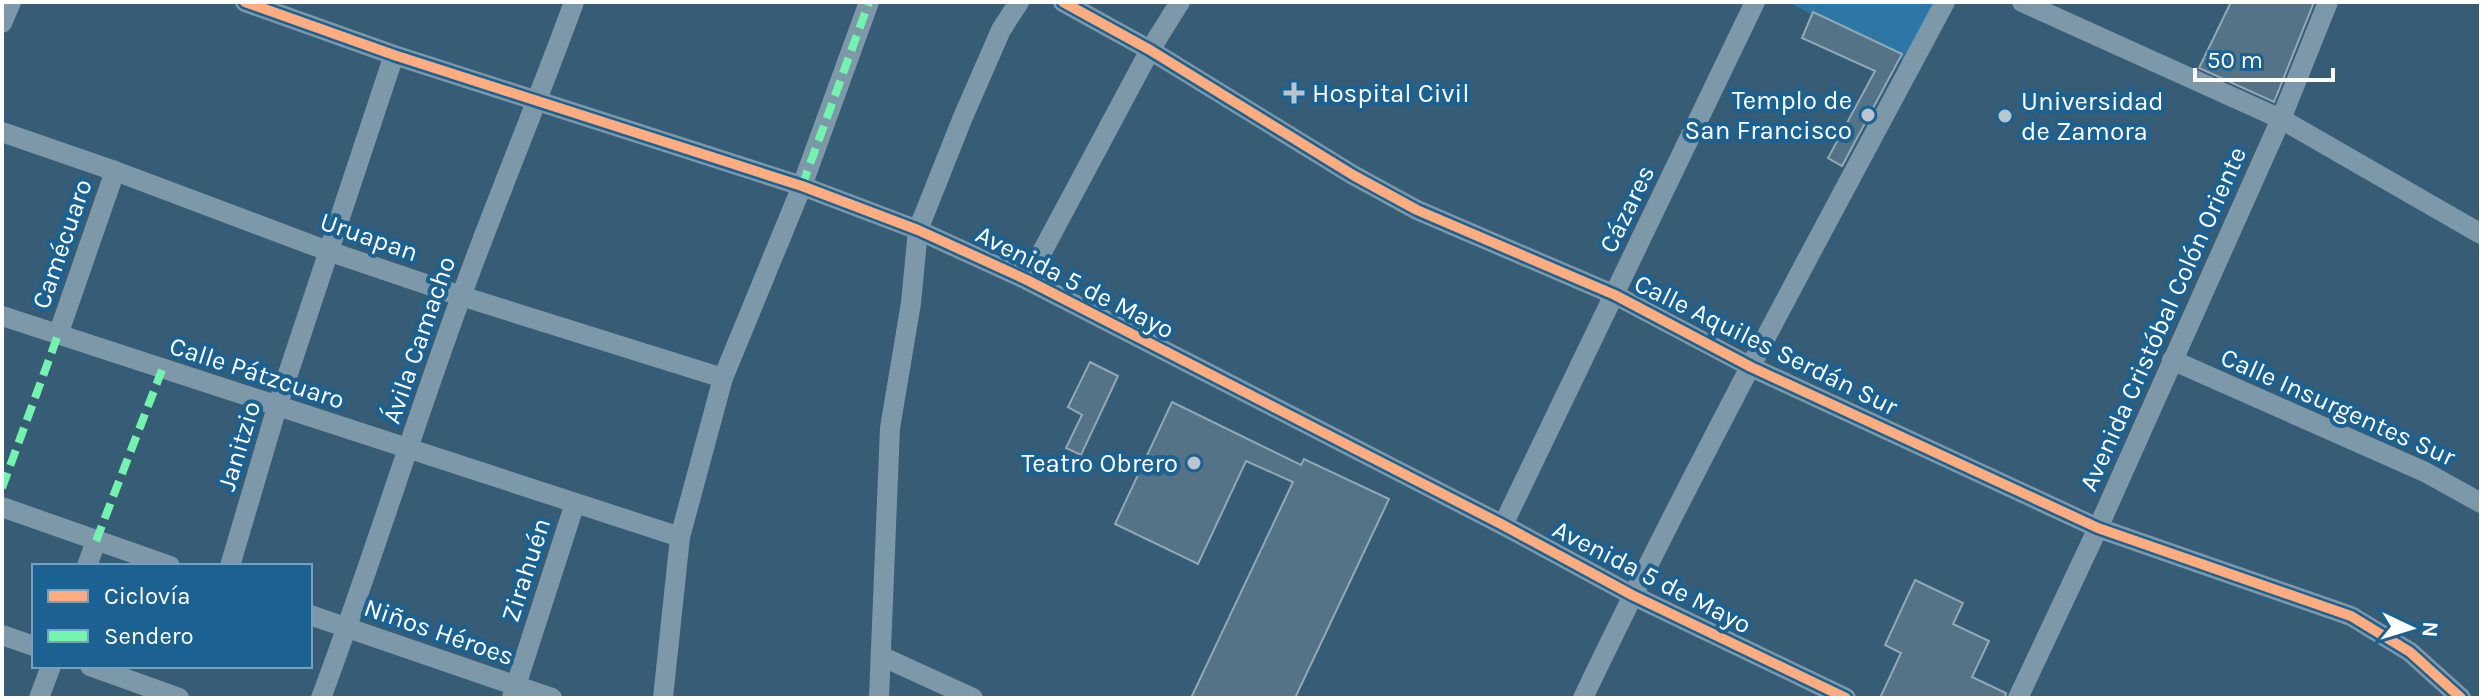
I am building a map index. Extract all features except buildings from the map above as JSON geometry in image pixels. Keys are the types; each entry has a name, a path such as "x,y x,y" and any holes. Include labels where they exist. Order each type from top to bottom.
{"street":[{"path":"2,23 11,2"},
{"name":"Avenida 5 de Mayo","path":"245,2 394,55 802,186 918,230 1027,280 1503,525 1632,595 1845,698"},
{"name":"Ávila Camacho","path":"321,698 461,296 574,2"},
{"path":"663,698 680,537 723,378 802,186 869,2"},
{"path":"879,698 890,428 911,303 918,230 994,44 1019,2"},
{"name":"Calle Aquiles Serdán Sur","path":"1063,2 1150,50 1353,175 1417,210 1615,295 1751,367 2098,528 2351,616 2410,652 2461,698"},
{"path":"1027,280 1150,50 1180,2"},
{"name":"Cázares","path":"1503,525 1755,2"},
{"path":"1583,698 1632,595 1945,2"},
{"path":"2022,2 2281,119 2481,234"},
{"name":"Avenida Cristóbal Colón Oriente","path":"2018,698 2098,528 2281,119 2328,2"},
{"name":"Janitzio","path":"231,564 277,407 394,55"},
{"name":"Uruapan","path":"2,132 328,251 723,378"},
{"name":"Camécuaro","path":"58,335 115,171"},
{"name":"Calle Pátzcuaro","path":"2,316 680,537"},
{"name":"Calle Insurgentes Sur","path":"2172,360 2425,472 2481,503"},
{"name":"Zirahuén","path":"514,692 575,503"},
{"path":"2,507 164,564"},
{"path":"88,564 96,541"},
{"name":"Niños Héroes","path":"312,616 514,692 552,698"},
{"path":"2,635 32,645"},
{"path":"881,656 973,698"},
{"path":"39,698 50,668"},
{"path":"96,668 179,698"}],"shaded area":[{"path":"1788,2 1935,2 1905,62"}],"marked path":[{"path":"802,186 869,2"},
{"path":"2,488 58,335"},
{"path":"96,541 162,370"}],"cycle path":[{"path":"245,2 394,55 802,186 918,230 1027,280 1503,525 1632,595 1846,698"},
{"path":"1063,2 1150,50 1353,175 1417,210 1615,295 1751,367 2098,528 2351,616 2410,652 2461,698"}],"place":[{"name":"Hospital Civil","path":"1294,93"},
{"name":"Templo de San Francisco","path":"1868,115"},
{"name":"Universidad de Zamora","path":"2005,116"},
{"name":"Teatro Obrero","path":"1194,463"}]}
